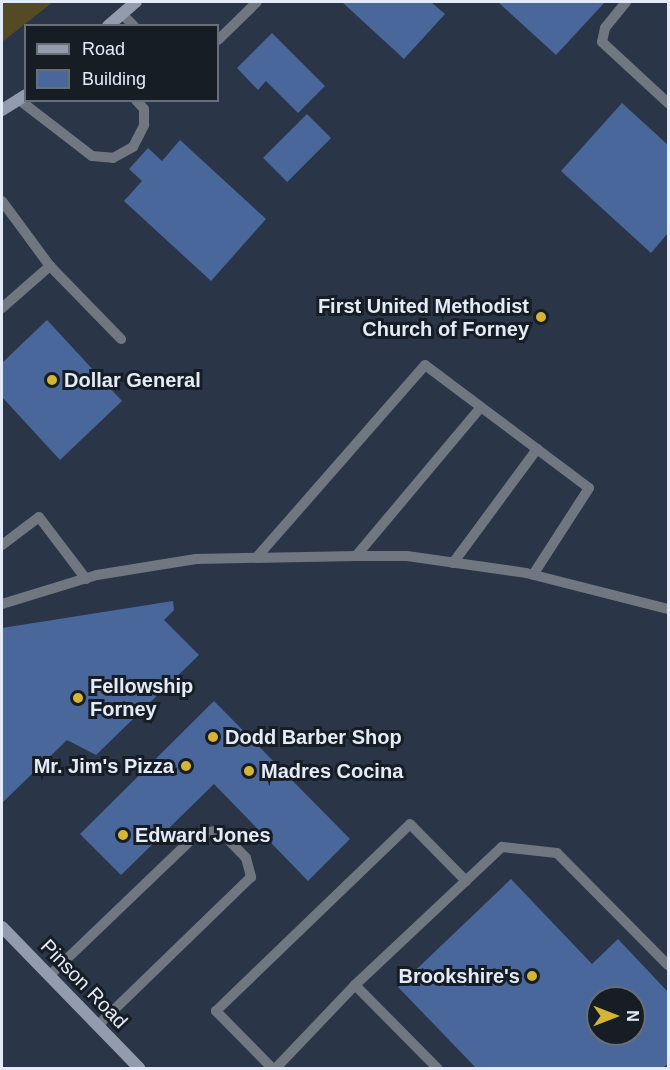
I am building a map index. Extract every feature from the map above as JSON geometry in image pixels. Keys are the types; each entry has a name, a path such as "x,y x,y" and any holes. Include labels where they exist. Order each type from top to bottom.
{"main road":[{"path":"110,24 136,2"},
{"path":"2,110 22,97"},
{"name":"Pinson Road","path":"2,927 139,1068"}],"lane":[{"path":"219,39 257,2"},
{"path":"626,2 605,28 602,42 669,103"},
{"path":"122,14 132,24"},
{"path":"28,102 92,156 113,159 133,147 144,125 144,109 138,102"},
{"path":"2,201 50,266 121,339"},
{"path":"2,309 50,266"},
{"path":"257,557 425,365 589,488 533,575"},
{"path":"356,556 481,407"},
{"path":"453,563 537,449"},
{"path":"2,545 39,517 86,579"},
{"path":"2,604 86,579 196,559 356,556 453,563 533,575 669,609"},
{"path":"466,881 410,824 216,1011 274,1068 356,985 502,847 557,853 669,965"},
{"path":"49,976 196,835 219,830 246,858 251,877 97,1026"},
{"path":"356,985 437,1068"}],"shaded area":[{"path":"2,2 53,2 24,24 2,42"}],"building":[{"path":"342,2 431,2 445,14 404,59"},
{"path":"498,2 605,2 556,55"},
{"path":"272,33 325,86 298,113 266,81 258,90 237,68"},
{"path":"622,103 668,145 668,233 651,253 561,171"},
{"path":"307,114 331,138 287,182 263,158"},
{"path":"180,140 266,219 211,281 124,201 142,181 129,169 148,148 162,161"},
{"name":"Dollar General","path":"47,320 122,401 60,460 2,397 2,363"},
{"name":"Fellowship Forney","path":"173,601 174,610 164,620 199,655 96,755 67,740 2,803 2,628"},
{"path":"214,701 350,839 308,881 214,784 121,875 80,834"},
{"name":"Brookshire's","path":"511,879 592,964 618,939 668,992 668,1064 663,1068 476,1068 398,987"}],"place":[{"name":"First United Methodist Church of Forney","path":"541,317"},
{"name":"Dollar General","path":"52,380"},
{"name":"Fellowship Forney","path":"78,698"},
{"name":"Dodd Barber Shop","path":"213,737"},
{"name":"Mr. Jim's Pizza","path":"186,766"},
{"name":"Madres Cocina","path":"249,771"},
{"name":"Edward Jones","path":"123,835"},
{"name":"Brookshire's","path":"532,976"}]}
